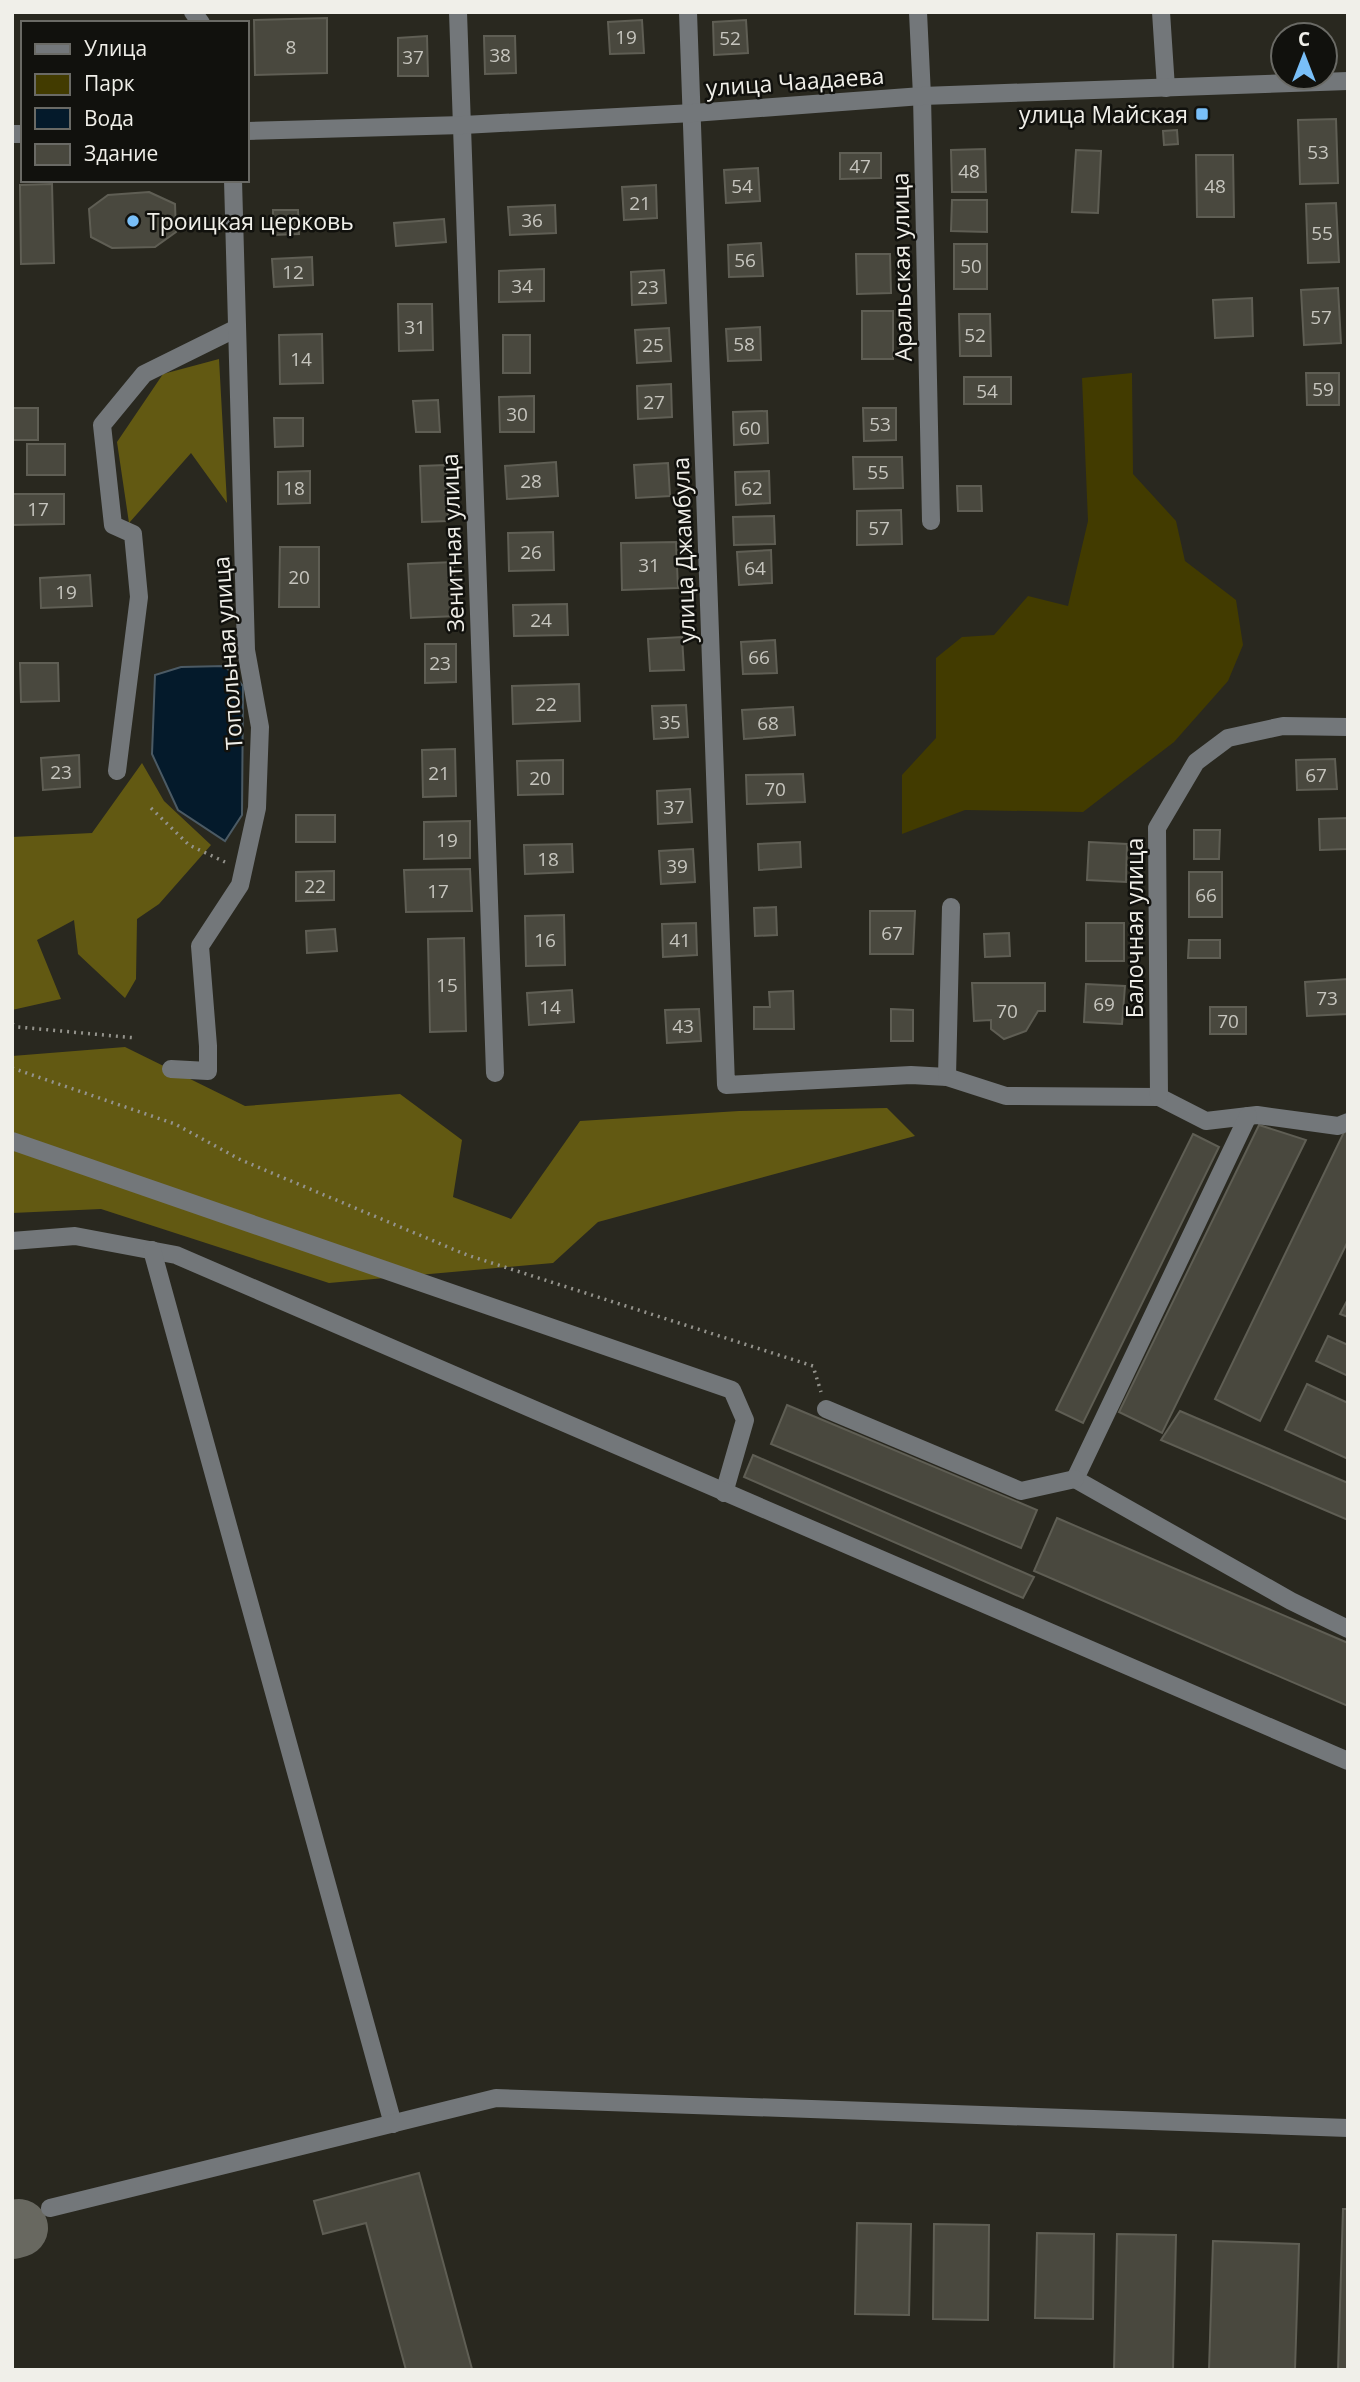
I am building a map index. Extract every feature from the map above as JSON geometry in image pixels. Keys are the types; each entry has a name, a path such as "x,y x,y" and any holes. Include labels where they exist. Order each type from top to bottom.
{"street":[{"name":"Зенитная улица","path":"458,12 495,1073"},
{"name":"улица Джамбула","path":"688,12 726,1085 911,1075 947,1077"},
{"name":"Аральская улица","path":"918,12 931,521"},
{"path":"1161,12 1166,88"},
{"name":"улица Чаадаева","path":"248,131 463,125 693,113 922,96 1348,81"},
{"name":"Топольная улица","path":"171,1069 208,1070 200,946 240,885 257,808 260,727 246,650 233,182"},
{"path":"117,771 139,597 133,534 113,525 102,425 144,374 237,328"},
{"name":"Балочная улица","path":"1159,1097 1157,828 1196,762 1228,738 1283,726 1348,727"},
{"path":"951,906 947,1077 1006,1096 1159,1097 1206,1121 1257,1115 1338,1126 1348,1122"},
{"path":"1075,1479 1248,1116"},
{"path":"12,1141 732,1390 744,1420 724,1493"},
{"path":"12,1241 75,1236 176,1255 1348,1761"},
{"path":"152,1250 393,2123"},
{"path":"826,1409 1021,1491 1075,1479 1291,1601 1348,1629"},
{"path":"51,2208 496,2098 1348,2128"}],"path":[{"path":"151,808 189,845 243,870"},
{"path":"12,1024 18,1027 136,1038"},
{"path":"12,1068 175,1124 241,1160 467,1255 813,1366 826,1409"}],"green space":[{"path":"1132,373 1133,474 1176,521 1185,561 1236,600 1243,645 1228,681 1174,742 1083,812 965,810 902,834 902,775 936,738 936,658 962,637 994,635 1028,596 1068,606 1088,521 1082,378"}],"shaded area":[{"path":"219,359 227,503 191,453 129,523 117,442 163,374"},
{"path":"142,763 164,801 211,845 159,904 137,919 136,979 125,998 78,954 74,920 37,940 61,999 12,1010 12,837 92,833"},
{"path":"125,1047 245,1106 400,1094 462,1140 453,1197 511,1219 580,1121 739,1111 887,1108 915,1136 598,1222 553,1263 329,1283 101,1209 12,1213 12,1056"}],"water":[{"path":"225,666 243,686 242,815 225,841 178,810 152,754 155,675 181,667"}],"building":[{"path":"327,18 327,73 255,75 254,20"},
{"path":"642,20 644,53 610,54 608,22"},
{"path":"746,20 748,53 714,55 713,22"},
{"path":"427,36 428,76 398,76 398,38"},
{"path":"484,36 515,36 516,73 485,74"},
{"path":"1336,119 1338,183 1300,184 1298,120"},
{"path":"1177,130 1178,144 1164,145 1163,131"},
{"path":"985,149 986,192 952,192 951,150"},
{"path":"1076,150 1101,151 1098,213 1072,212"},
{"path":"840,153 881,153 881,178 840,179"},
{"path":"1196,155 1233,155 1234,217 1197,217"},
{"path":"758,168 760,201 726,203 724,170"},
{"path":"52,184 54,263 21,264 20,185"},
{"path":"656,185 657,218 624,220 622,187"},
{"name":"Троицкая церковь","path":"149,192 175,204 176,232 155,247 112,248 91,237 89,209 108,195"},
{"path":"952,200 987,200 987,232 951,231"},
{"path":"1336,203 1339,262 1308,263 1306,204"},
{"path":"555,205 556,233 510,235 508,207"},
{"path":"273,210 298,210 299,234 273,235"},
{"path":"444,219 446,242 396,246 394,223"},
{"path":"761,243 763,276 729,277 728,245"},
{"path":"954,244 987,244 987,289 954,289"},
{"path":"856,254 890,254 891,293 857,294"},
{"path":"312,257 313,285 274,287 272,259"},
{"path":"544,269 544,301 499,302 499,271"},
{"path":"664,270 666,303 632,305 631,272"},
{"path":"1338,288 1341,343 1304,345 1301,290"},
{"path":"1252,298 1253,336 1215,338 1213,300"},
{"path":"398,304 432,304 433,350 399,351"},
{"path":"862,311 893,311 893,359 862,359"},
{"path":"959,314 990,314 991,356 960,356"},
{"path":"760,327 761,360 728,361 726,329"},
{"path":"669,328 671,361 637,363 635,330"},
{"path":"322,334 323,383 280,384 279,335"},
{"path":"503,335 530,335 530,373 503,373"},
{"path":"1306,373 1339,373 1339,405 1307,405"},
{"path":"964,377 1011,377 1011,404 964,404"},
{"path":"671,384 672,417 638,419 637,386"},
{"path":"534,396 534,432 500,432 499,397"},
{"path":"438,400 440,432 416,432 413,401"},
{"path":"12,408 38,408 38,440 12,440"},
{"path":"863,408 896,408 896,440 864,441"},
{"path":"767,411 768,443 734,445 733,412"},
{"path":"274,418 303,418 303,446 275,447"},
{"path":"27,444 65,444 65,475 27,475"},
{"path":"853,457 902,457 903,488 854,489"},
{"path":"556,462 558,496 507,499 505,466"},
{"path":"668,463 670,496 636,498 634,465"},
{"path":"446,465 448,521 422,522 420,466"},
{"path":"310,471 310,503 278,504 278,472"},
{"path":"769,471 770,503 736,505 735,472"},
{"path":"957,486 981,486 982,511 958,511"},
{"path":"12,494 64,494 64,524 12,525"},
{"path":"901,510 902,544 857,545 857,511"},
{"path":"774,516 775,544 734,545 733,517"},
{"path":"553,532 554,570 509,571 508,533"},
{"path":"676,542 678,588 622,590 621,543"},
{"path":"280,547 319,547 319,607 279,607"},
{"path":"771,550 772,583 739,585 737,552"},
{"path":"454,562 457,616 411,618 408,564"},
{"path":"90,575 92,606 41,608 40,578"},
{"path":"567,604 568,635 514,636 513,605"},
{"path":"682,637 684,670 650,671 648,639"},
{"path":"775,640 777,673 743,674 741,642"},
{"path":"425,644 456,644 456,682 425,683"},
{"path":"20,663 58,663 59,701 21,702"},
{"path":"579,684 580,721 513,724 512,686"},
{"path":"686,705 688,737 654,739 652,706"},
{"path":"793,707 795,735 744,739 742,710"},
{"path":"455,749 456,796 423,797 422,750"},
{"path":"79,755 80,787 43,790 41,758"},
{"path":"1335,759 1337,789 1297,790 1296,760"},
{"path":"563,760 563,794 518,795 517,761"},
{"path":"803,774 805,802 747,804 746,775"},
{"path":"690,789 692,822 658,824 657,791"},
{"path":"296,815 335,815 335,842 296,842"},
{"path":"1348,818 1348,849 1320,850 1319,819"},
{"path":"470,821 470,858 424,859 424,822"},
{"path":"1194,830 1220,830 1219,859 1194,859"},
{"path":"800,842 801,867 759,870 758,844"},
{"path":"1089,842 1127,844 1126,882 1087,880"},
{"path":"572,844 573,872 525,874 524,845"},
{"path":"693,849 695,882 661,884 659,851"},
{"path":"470,869 472,911 406,912 404,870"},
{"path":"334,871 334,900 296,901 296,872"},
{"path":"1189,872 1222,872 1222,917 1189,917"},
{"path":"776,907 777,935 755,936 754,908"},
{"path":"870,911 915,911 913,954 870,954"},
{"path":"564,915 565,965 526,966 525,916"},
{"path":"696,923 697,955 663,957 662,924"},
{"path":"1086,923 1124,923 1124,961 1086,961"},
{"path":"335,929 337,951 307,953 306,931"},
{"path":"1009,933 1010,956 985,957 984,934"},
{"path":"464,938 466,1031 430,1032 428,939"},
{"path":"1189,940 1220,940 1220,958 1188,958"},
{"path":"1348,979 1348,1014 1307,1016 1305,982"},
{"path":"972,983 1045,983 1045,1011 1038,1011 1026,1031 1004,1039 991,1029 991,1020 974,1021"},
{"path":"1086,984 1125,986 1122,1024 1084,1022"},
{"path":"572,990 574,1022 529,1025 527,993"},
{"path":"793,991 794,1029 754,1029 754,1007 770,1007 769,992"},
{"path":"1210,1007 1246,1007 1246,1034 1210,1034"},
{"path":"699,1009 701,1041 667,1043 665,1010"},
{"path":"891,1009 913,1010 913,1041 891,1041"},
{"path":"1259,1125 1306,1140 1162,1433 1119,1412"},
{"path":"1345,1130 1348,1131 1348,1241 1260,1421 1215,1399"},
{"path":"1193,1134 1219,1147 1083,1423 1056,1410"},
{"path":"1348,1299 1348,1317 1340,1314"},
{"path":"1328,1336 1348,1345 1348,1376 1316,1361"},
{"path":"1307,1384 1348,1403 1348,1459 1285,1430"},
{"path":"787,1405 1037,1510 1021,1548 771,1444"},
{"path":"1180,1411 1348,1483 1348,1520 1161,1440"},
{"path":"753,1455 1034,1577 1023,1598 744,1477"},
{"path":"1057,1518 1348,1643 1348,1706 1034,1571"},
{"path":"419,2173 472,2369 406,2370 366,2223 323,2234 314,2201"},
{"path":"1343,2209 1348,2209 1348,2370 1338,2370"},
{"path":"857,2223 911,2224 909,2315 855,2314"},
{"path":"934,2224 989,2225 988,2320 933,2319"},
{"path":"1037,2233 1094,2234 1093,2319 1035,2318"},
{"path":"1117,2234 1176,2235 1173,2370 1114,2370"},
{"path":"1213,2241 1299,2244 1295,2370 1209,2370"}],"taxiway":[{"path":"12,2230 19,2228"}],"place":[{"name":"улица Майская","path":"1202,114"},
{"name":"Троицкая церковь","path":"133,221"}]}
